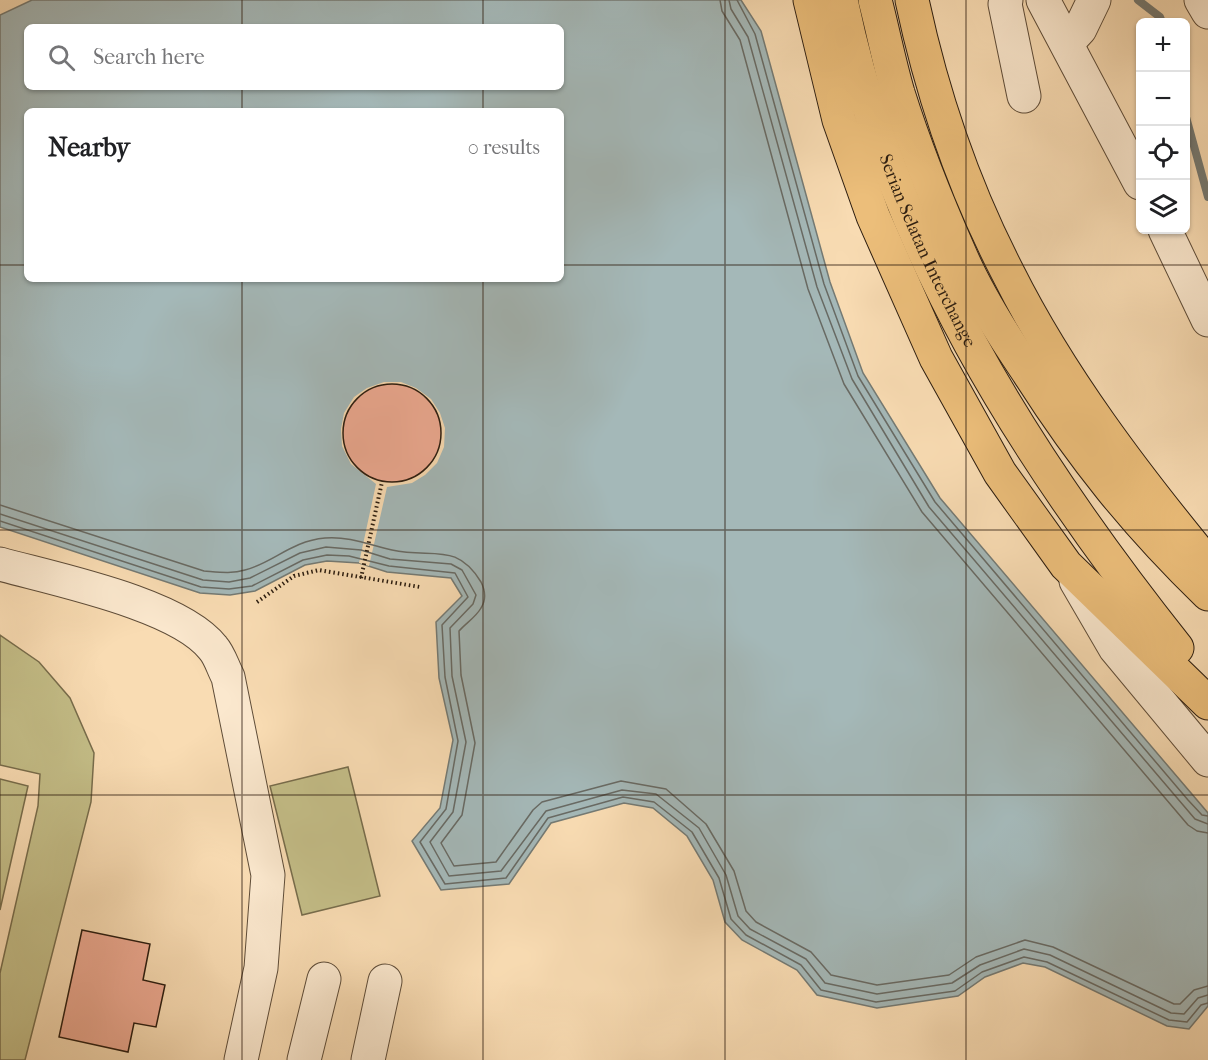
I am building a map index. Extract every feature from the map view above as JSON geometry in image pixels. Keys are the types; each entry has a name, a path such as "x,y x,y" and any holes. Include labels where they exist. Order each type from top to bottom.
{"highway":[{"path":"810,0 839,120 873,216 936,358 1000,473 1066,565 1208,702"},
{"name":"Serian Selatan Interchange","path":"841,0 867,104 931,270 1030,446 1130,588 1208,687"},
{"name":"Serian Selatan Interchange","path":"875,0 898,93 961,256 998,327 1086,458 1156,543 1208,594"},
{"path":"912,0 947,128 983,219 1008,273 1035,324 1100,422 1208,564"}],"street":[{"path":"1006,0 1024,96"},
{"path":"1043,0 1138,180"},
{"path":"1201,0 1208,12"},
{"path":"1066,43 1080,29 1094,1"},
{"path":"1167,234 1208,320"},
{"path":"1100,422 1208,538"},
{"path":"0,564 121,597 186,624 213,648 228,677 268,875 261,968 241,1060"},
{"path":"1066,565 1115,648 1208,760"},
{"path":"304,1060 324,980"},
{"path":"368,1060 386,981"}],"path":[{"path":"360,578 382,482"},
{"path":"257,602 294,576 319,570 420,587"}],"shaded area":[{"path":"0,635 39,662 70,698 94,753 91,802 25,1060 0,1060 0,973 38,806 40,774 0,765"},
{"path":"348,767 380,896 302,915 270,786"},
{"path":"0,779 28,786 0,910"}],"water":[{"path":"32,0 741,0 761,31 830,282 863,373 940,498 1208,813 1208,1006 1189,1029 1167,1026 1045,967 1023,963 985,977 958,996 877,1008 817,995 797,970 742,940 725,922 713,880 687,836 653,808 624,803 551,823 509,884 441,890 412,841 440,808 453,740 439,678 436,622 462,596 451,578 387,572 359,563 327,561 305,565 255,591 230,595 200,593 0,527 0,15"}],"pier":[{"path":"384,382 401,382 416,388 431,399 440,413 445,428 444,447 437,463 425,475 412,483 387,487 369,566 359,563 376,484 351,464 342,446 341,429 344,413 354,397 367,388"}],"building":[{"path":"392,384 411,388 426,399 437,414 441,433 437,452 426,467 411,478 392,482 373,478 358,467 347,452 343,433 347,414 358,399 373,388"},
{"path":"82,930 150,944 143,980 165,985 156,1027 134,1023 128,1052 59,1037"}],"waterway":[{"path":"1138,0 1160,18"},
{"path":"1188,126 1208,197"}]}
